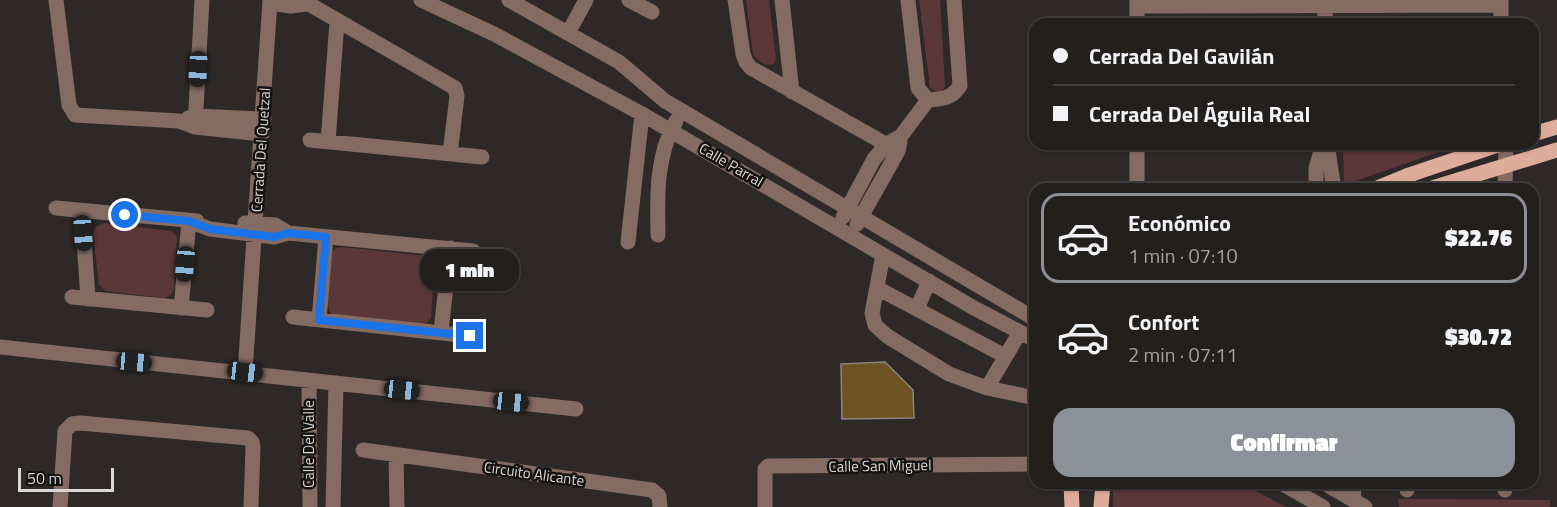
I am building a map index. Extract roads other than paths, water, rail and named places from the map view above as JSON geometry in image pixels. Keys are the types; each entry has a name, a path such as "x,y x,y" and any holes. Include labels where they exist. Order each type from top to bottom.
{"main road":[{"path":"1539,132 1557,127"},
{"path":"1408,182 1486,150"},
{"path":"1447,183 1557,150"},
{"path":"1071,489 1072,507"},
{"path":"1101,507 1102,489"}],"street":[{"path":"56,0 69,105 72,113 80,116 196,122 264,119"},
{"path":"196,122 202,0"},
{"name":"Calle Parral","path":"421,0 494,34 671,130 974,308 1029,337"},
{"name":"Calle Parral","path":"509,0 619,62 665,101 1029,315"},
{"path":"568,33 586,0"},
{"path":"630,0 652,12"},
{"path":"735,0 743,54 751,68 792,92 895,144"},
{"path":"782,0 792,92"},
{"path":"908,0 918,88 928,100"},
{"path":"843,232 895,144 928,100 946,99 956,93 960,86 954,0"},
{"path":"270,2 291,6 305,2 454,88 457,96 450,154"},
{"name":"Cerrada Del Quetzal","path":"245,372 264,119 270,2"},
{"path":"1137,3 1502,3 1501,18"},
{"path":"328,142 337,22"},
{"path":"658,235 658,177 671,130 682,111"},
{"path":"628,242 642,114"},
{"path":"196,122 262,134"},
{"path":"310,140 482,157"},
{"path":"1137,150 1137,183"},
{"path":"1316,183 1316,168 1323,150"},
{"path":"1326,150 1333,183"},
{"path":"1505,183 1506,150"},
{"path":"56,208 255,229 275,225 288,233 474,251"},
{"path":"82,211 88,299"},
{"path":"181,308 189,221"},
{"path":"319,320 326,237"},
{"path":"441,332 450,248"},
{"path":"883,255 872,313 875,325 886,336 949,374 987,388 1029,397"},
{"path":"917,309 928,281"},
{"path":"877,288 1005,356"},
{"path":"960,332 984,289"},
{"path":"72,297 207,310"},
{"path":"293,317 470,336"},
{"path":"987,388 1020,332"},
{"path":"0,347 576,409"},
{"name":"Calle Del Valle","path":"309,381 309,507"},
{"name":"Calle Del Valle","path":"333,507 336,383"},
{"path":"60,507 65,431 72,424 80,423 248,438 253,447 251,507"},
{"name":"Circuito Alicante","path":"363,450 652,490 660,496 660,507"},
{"path":"396,455 396,507"},
{"name":"Calle San Miguel","path":"765,507 765,469 768,466 1029,464"},
{"path":"1292,489 1323,507"},
{"path":"1334,489 1360,504"},
{"path":"1355,489 1360,504"}]}
